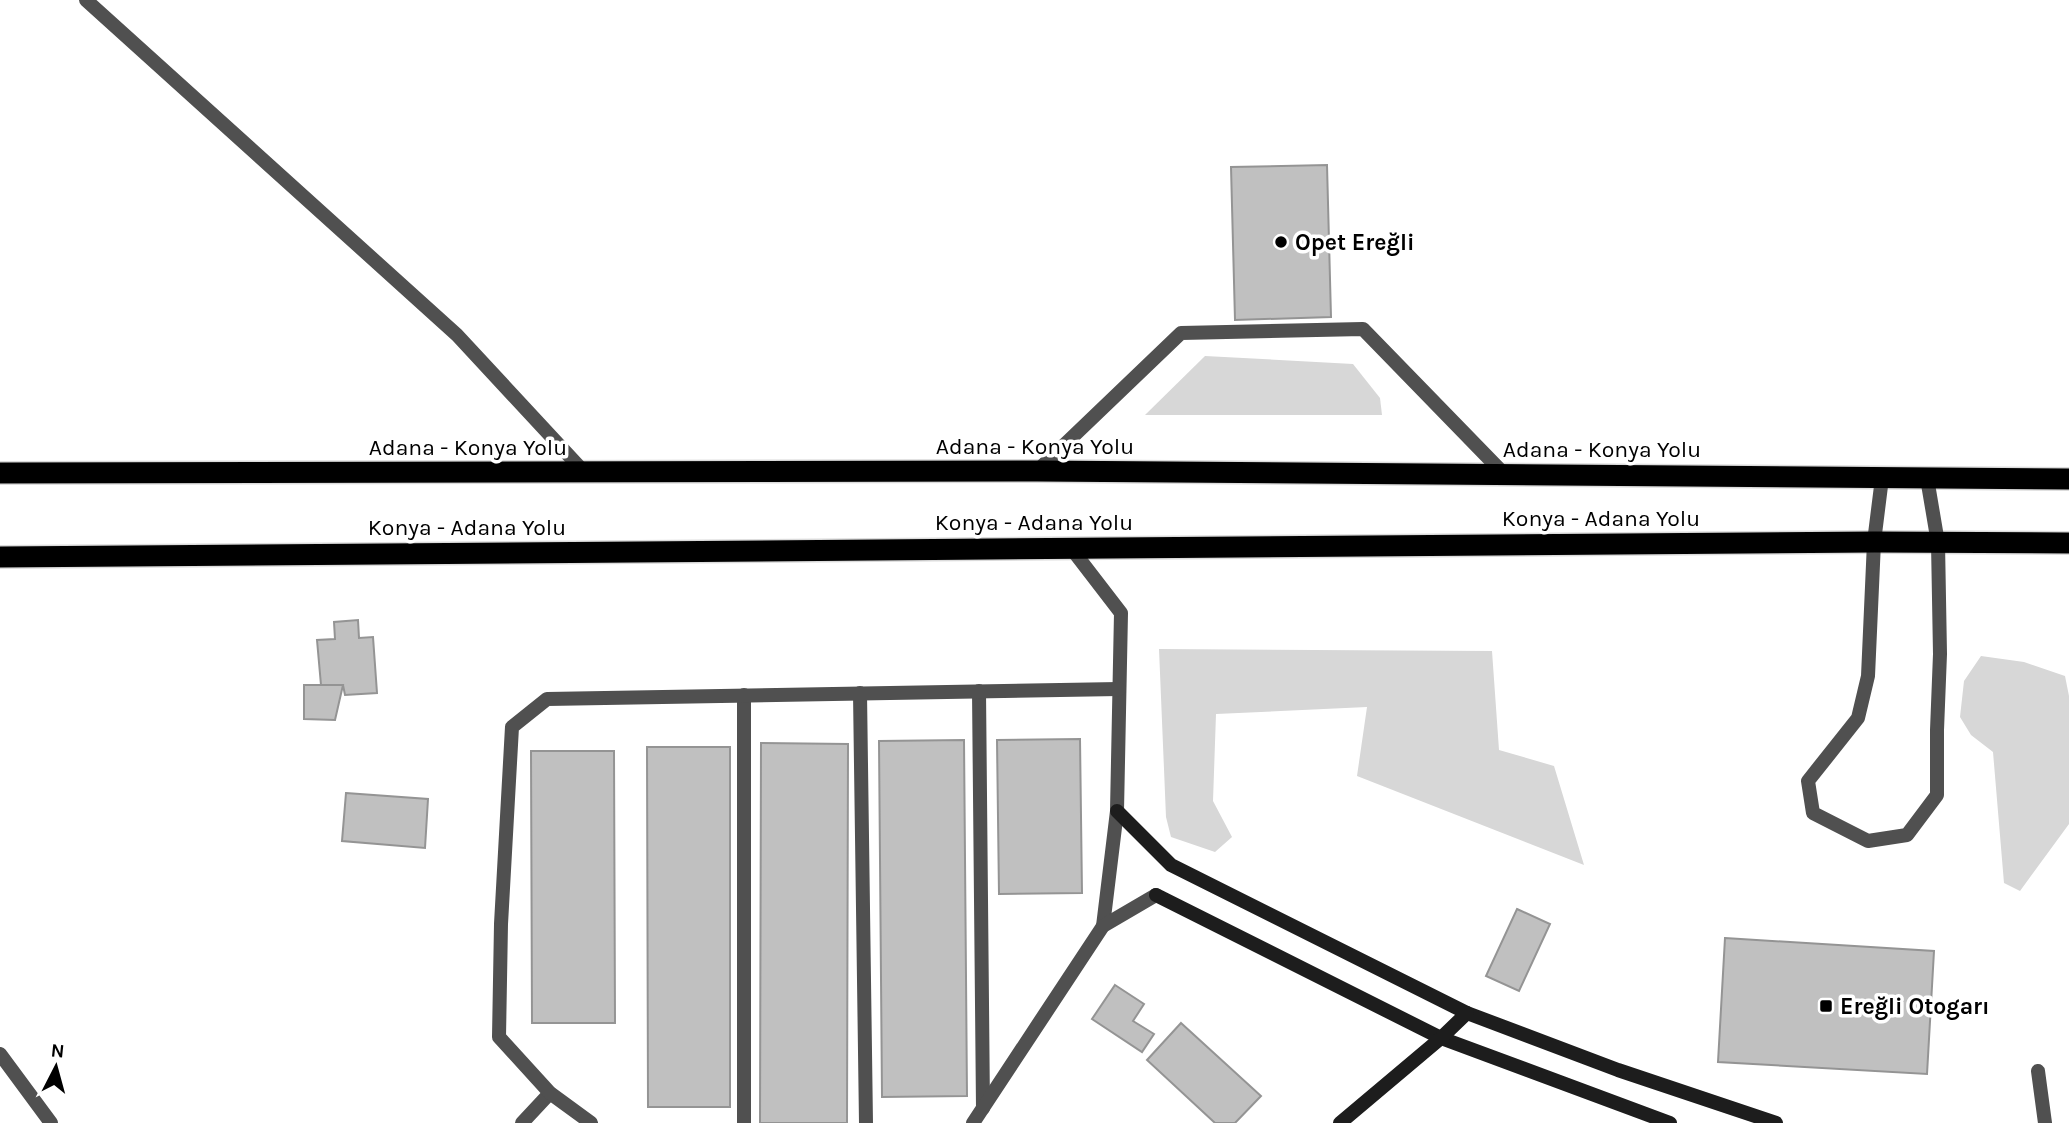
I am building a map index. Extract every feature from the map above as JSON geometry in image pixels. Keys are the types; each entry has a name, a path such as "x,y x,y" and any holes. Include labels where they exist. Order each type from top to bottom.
{"highway":[{"name":"Adana - Konya Yolu","path":"0,473 1037,471 2069,479"},
{"name":"Konya - Adana Yolu","path":"0,557 1874,542 2069,543"}],"main road":[{"path":"1117,811 1171,865 1467,1013 1618,1070 1776,1123"},
{"path":"1156,895 1441,1038 1670,1123"},
{"path":"1340,1123 1467,1013"}],"street":[{"path":"86,0 457,335 585,473"},
{"path":"1037,471 1181,333 1363,329 1505,475"},
{"path":"1882,478 1874,542 1868,676 1858,718 1808,781 1813,813 1868,841 1907,835 1937,795 1940,654 1938,542 1927,478"},
{"path":"1071,548 1121,613 1117,811 1103,926"},
{"path":"591,1123 550,1093 499,1037 501,925 512,727 547,699 1119,689"},
{"path":"979,691 983,1108"},
{"path":"860,693 866,1123"},
{"path":"744,695 744,1123"},
{"path":"973,1123 1103,926 1156,895"},
{"path":"0,1054 51,1123"},
{"path":"2038,1071 2045,1123"},
{"path":"522,1123 550,1093"}],"shaded area":[{"path":"1205,356 1353,364 1380,398 1382,415 1145,415"},
{"path":"1159,649 1492,651 1499,750 1554,766 1584,865 1357,776 1367,707 1216,714 1213,801 1232,837 1215,852 1171,837 1166,817"},
{"path":"1981,656 2024,662 2065,676 2069,696 2069,824 2020,891 2004,883 1993,752 1971,735 1960,717 1964,681"}],"building":[{"path":"1327,165 1331,317 1235,320 1231,167"},
{"path":"358,620 359,638 373,637 377,693 345,695 343,685 321,685 317,640 335,639 334,622"},
{"path":"304,685 343,685 335,720 304,719"},
{"path":"1080,739 1082,893 999,894 997,740"},
{"path":"964,740 967,1096 882,1097 879,741"},
{"path":"761,743 848,744 847,1123 760,1123"},
{"path":"647,747 730,747 730,1107 648,1107"},
{"path":"531,751 614,751 615,1023 532,1023"},
{"path":"346,793 428,799 425,848 342,841"},
{"path":"1517,909 1550,924 1519,991 1486,976"},
{"name":"Ereğli Otogarı","path":"1725,938 1934,951 1927,1074 1718,1062"},
{"path":"1115,985 1144,1004 1133,1021 1154,1034 1142,1052 1092,1019"},
{"path":"1181,1023 1261,1096 1235,1123 1215,1123 1147,1060"}],"place":[{"name":"Opet Ereğli","path":"1281,242"},
{"name":"Ereğli Otogarı","path":"1826,1006"}]}
